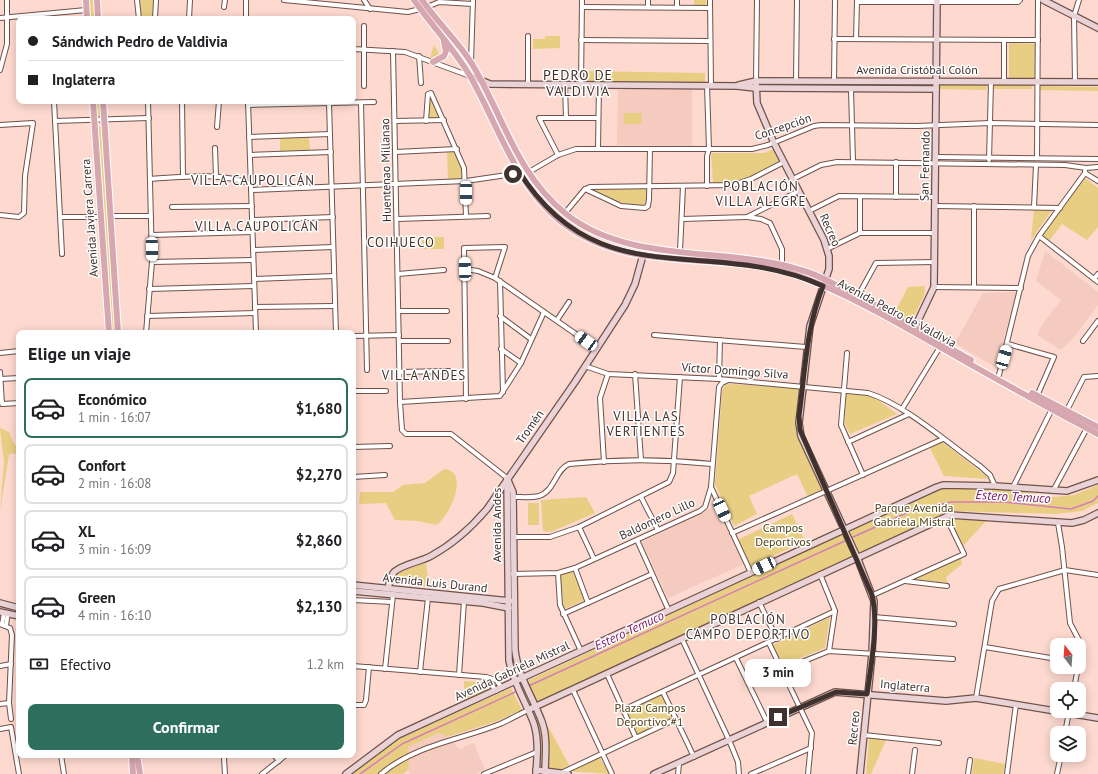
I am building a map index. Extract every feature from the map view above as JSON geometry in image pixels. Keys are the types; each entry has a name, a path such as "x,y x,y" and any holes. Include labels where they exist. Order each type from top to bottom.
{"main road":[{"path":"86,0 87,16"},
{"path":"97,0 98,16"},
{"name":"Avenida Pedro de Valdivia","path":"414,0 470,76 518,170 543,204 568,227 604,246 643,255 771,268 824,283 858,296 1066,412 1098,427"},
{"name":"Avenida Pedro de Valdivia","path":"422,0 471,62 501,125 529,172 546,194 565,213 595,232 627,243 801,269 1052,410 1098,434"},
{"path":"433,62 442,58 445,54 446,47 442,38"},
{"name":"Avenida Javiera Carrera","path":"93,104 109,330"},
{"name":"Avenida Javiera Carrera","path":"103,104 118,330"},
{"path":"627,243 641,251 643,255"},
{"path":"132,758 133,774"},
{"path":"137,758 140,774"}],"street":[{"path":"0,70 5,54 8,17 7,0"},
{"path":"137,0 138,16"},
{"path":"155,16 156,0"},
{"path":"189,16 190,0"},
{"path":"224,7 225,0"},
{"path":"246,0 246,16"},
{"path":"284,0 408,12 420,9"},
{"path":"326,0 329,4"},
{"path":"364,0 370,9"},
{"path":"581,85 582,0"},
{"path":"648,0 648,7"},
{"path":"676,7 677,0"},
{"path":"707,186 707,156 709,149 710,0"},
{"name":"Recreo","path":"757,0 757,103 774,142 827,249 830,263 812,316 806,347 799,416 801,436 828,492 872,595 874,618 872,654 860,774"},
{"path":"796,81 797,0"},
{"path":"834,81 835,0"},
{"path":"856,39 857,1 1018,2 1020,0"},
{"path":"1037,158 1038,0"},
{"path":"1044,0 1098,28"},
{"path":"1075,82 1074,16 1079,0"},
{"name":"San Fernando","path":"915,327 934,287 937,1"},
{"path":"427,7 439,2 473,2 471,62"},
{"path":"582,6 710,8"},
{"path":"19,16 86,10"},
{"path":"0,18 16,16"},
{"path":"364,26 364,86"},
{"path":"528,36 528,85"},
{"path":"834,39 1038,40"},
{"path":"581,40 710,41"},
{"path":"1004,41 1004,82"},
{"name":"Avenida Cristóbal Colón","path":"356,49 393,50 419,56 470,76 481,82 490,84 936,89"},
{"name":"Huentenao Millanao","path":"393,50 400,402 402,429 404,433 451,434 507,478"},
{"path":"0,54 5,54"},
{"path":"419,56 421,83"},
{"name":"Avenida Cristóbal Colón","path":"737,86 756,81 1098,82"},
{"path":"989,165 991,82"},
{"path":"566,85 566,118"},
{"path":"598,85 598,148"},
{"path":"851,89 853,162"},
{"path":"426,121 428,94 431,93 457,149 464,168 466,181 466,216"},
{"path":"356,103 374,102"},
{"path":"361,103 367,370"},
{"path":"54,104 62,254"},
{"path":"146,330 152,262 148,104"},
{"path":"182,104 183,177"},
{"path":"217,126 219,104"},
{"path":"248,104 256,330"},
{"path":"329,104 336,330"},
{"path":"55,121 104,121 148,118"},
{"path":"558,155 539,118 598,118"},
{"path":"395,122 444,120"},
{"path":"0,125 33,123 26,176 24,213 19,217 0,215"},
{"name":"Concepción","path":"529,172 558,155 576,149 752,149 814,126 917,126 936,124 990,123 1098,125"},
{"path":"249,137 330,134"},
{"path":"215,148 216,177"},
{"path":"395,152 457,149"},
{"path":"585,189 621,206 641,209 648,206 650,185 650,149"},
{"path":"250,155 331,152"},
{"path":"793,179 821,165 853,162 896,162 989,158 1098,159"},
{"path":"936,160 989,165 1065,165 1086,170 1098,167"},
{"path":"565,213 585,189 599,186 734,185 742,183 784,162"},
{"path":"896,162 896,197"},
{"path":"1034,208 1036,165"},
{"path":"251,190 466,181 507,176 518,170"},
{"path":"1086,170 1098,181"},
{"path":"999,375 1008,344 1028,256 1039,236 1086,170"},
{"path":"150,179 216,177 238,179 251,184"},
{"path":"680,251 682,186"},
{"path":"747,217 799,191"},
{"path":"809,211 839,196 935,197"},
{"path":"860,197 860,233"},
{"path":"172,207 252,206"},
{"path":"935,206 1060,208"},
{"path":"974,206 974,287"},
{"path":"111,216 151,216"},
{"path":"397,219 488,216"},
{"path":"61,217 101,217"},
{"path":"252,220 332,217"},
{"path":"682,219 761,218 770,224 782,249 782,265"},
{"path":"152,235 252,232"},
{"path":"827,249 860,233 935,234"},
{"path":"1039,236 1096,281 1098,274"},
{"path":"253,250 333,247"},
{"path":"466,399 464,248 505,248 495,278"},
{"name":"Tromén","path":"391,591 393,573 398,569 437,553 462,534 487,509 585,366 632,291 638,277 643,255"},
{"path":"152,262 253,260"},
{"path":"858,296 876,263 935,262"},
{"path":"465,269 478,271 500,281 596,348"},
{"path":"398,274 444,270"},
{"path":"254,279 334,276"},
{"path":"500,281 503,392"},
{"path":"149,289 254,286"},
{"path":"934,287 1021,288"},
{"path":"557,320 569,302"},
{"path":"255,307 335,306"},
{"path":"398,311 447,311"},
{"path":"400,402 496,398 503,392 521,363 544,312"},
{"path":"147,316 255,313"},
{"path":"500,316 531,339"},
{"path":"1083,341 1098,321"},
{"path":"356,336 399,335"},
{"path":"654,335 806,347"},
{"path":"719,379 720,340"},
{"path":"399,341 448,341"},
{"path":"1008,344 1054,357 1037,396"},
{"path":"902,409 940,347"},
{"path":"501,349 521,363"},
{"path":"0,352 16,351"},
{"path":"847,353 841,425 863,476"},
{"name":"Víctor Domingo Silva","path":"585,366 608,374 635,374 719,379 844,389 875,395 902,409 983,468 990,474 995,486"},
{"path":"400,372 449,371"},
{"path":"0,372 2,404 16,403"},
{"path":"604,462 600,398 608,374"},
{"path":"635,374 641,460"},
{"path":"1066,412 1084,377 1098,376"},
{"path":"514,537 550,537 579,527 669,482 673,473 680,377"},
{"path":"0,379 16,378"},
{"name":"Baldomero Lillo","path":"514,574 558,573 575,568 700,511 705,507 711,487 719,387 722,383 728,380"},
{"path":"356,391 386,391"},
{"path":"1013,487 1052,410"},
{"path":"848,442 909,414"},
{"path":"1053,491 1087,428"},
{"path":"732,533 828,492 942,439"},
{"path":"356,447 390,446"},
{"path":"514,497 535,497 543,495 549,490 563,468 567,465 641,460 674,460 712,464"},
{"path":"356,477 385,475"},
{"name":"Avenida Andes","path":"507,478 513,488 514,497 514,574 509,660 516,684 535,730 537,752 536,772"},
{"name":"Avenida Andes","path":"507,478 511,605 515,650 523,681 545,732 545,773"},
{"name":"Avenida Gabriela Mistral","path":"346,774 398,735 502,688 523,681 581,651 845,531 936,487 943,485 995,486 1053,491 1075,489 1098,480"},
{"path":"711,487 751,573"},
{"path":"641,497 658,530"},
{"path":"381,774 413,754 450,739 499,724 759,602 954,514 1072,523 1084,520 1098,513"},
{"path":"872,595 964,554 946,517"},
{"path":"1058,523 1065,570 1070,623 1078,638"},
{"path":"579,527 594,559"},
{"path":"637,540 669,611"},
{"path":"575,568 588,602"},
{"path":"976,698 992,601 999,589 1065,570 1098,575"},
{"path":"558,573 559,600 581,651"},
{"path":"564,614 652,574"},
{"path":"820,574 835,611 829,651"},
{"path":"905,581 948,586"},
{"name":"Avenida Luis Durand","path":"356,585 428,598 511,605"},
{"name":"Avenida Luis Durand","path":"356,591 391,591 511,605"},
{"path":"385,669 392,602 391,591"},
{"path":"420,672 428,598"},
{"path":"356,600 392,602"},
{"path":"459,675 464,601"},
{"path":"759,602 777,639"},
{"path":"0,603 16,607"},
{"path":"9,606 4,612 2,624 10,628 12,636 9,702 11,719"},
{"path":"623,710 699,676 835,611"},
{"path":"4,612 16,615"},
{"path":"874,618 954,624"},
{"path":"682,639 729,740 738,762 739,774"},
{"path":"769,643 812,733 808,774"},
{"path":"985,647 1050,658"},
{"path":"782,670 829,651 953,660"},
{"path":"736,658 767,722"},
{"path":"0,666 11,664"},
{"path":"356,666 486,677 496,680 502,688"},
{"path":"356,705 364,705 366,700 369,667"},
{"path":"607,674 636,738"},
{"path":"486,677 496,691"},
{"path":"573,690 612,774"},
{"path":"663,692 694,757"},
{"name":"Inglaterra","path":"654,774 679,764 800,706 836,692 946,701 976,698 1050,709"},
{"path":"0,704 9,702"},
{"path":"1007,774 1016,704"},
{"name":"Inglaterra","path":"1086,716 1098,718"},
{"path":"561,773 676,719"},
{"path":"0,729 11,727 16,756"},
{"path":"864,735 939,743"},
{"path":"751,774 811,748"},
{"path":"912,774 915,750"},
{"path":"484,774 537,752"},
{"path":"16,758 19,774"},
{"path":"61,758 64,774"},
{"path":"224,758 225,774"},
{"path":"262,774 282,758"},
{"path":"968,774 970,760"},
{"path":"1057,774 1060,762"},
{"path":"678,774 679,764"},
{"path":"536,772 568,774"}],"shaded area":[{"path":"618,90 692,90 692,146 617,145"},
{"path":"1045,251 1098,292 1098,305 1074,337 1061,350 1037,335 1042,325 1061,300 1036,281"},
{"path":"1017,292 996,368 955,343 983,293"},
{"path":"716,506 744,564 668,598 642,542"},
{"path":"439,733 447,737 460,749 474,743 485,770 476,774 409,774 408,747"}],"green space":[{"path":"88,0 94,0 94,16 89,16"},
{"path":"140,0 153,0 152,16 141,16"},
{"path":"694,0 706,0 706,6 694,6"},
{"path":"545,36 560,36 560,48 533,49 533,39 545,39"},
{"path":"1009,43 1035,44 1035,79 1009,79"},
{"path":"434,45 439,54 433,60 430,58"},
{"path":"583,71 705,73 705,84 583,83"},
{"path":"940,85 987,85 986,90 940,89"},
{"path":"993,85 1032,85 1032,89 993,89"},
{"path":"1038,86 1098,87 1098,91 1038,90"},
{"path":"430,95 441,119 429,119"},
{"path":"95,104 100,104 101,118 96,118"},
{"path":"624,113 642,113 641,124 623,124"},
{"path":"103,126 116,330 111,330 97,127"},
{"path":"309,137 310,151 280,152 280,138"},
{"path":"774,149 780,163 739,183 713,183 711,153 764,153"},
{"path":"456,151 464,179 448,180 447,152"},
{"path":"1085,178 1098,188 1098,227 1087,240 1062,224 1049,241 1042,235"},
{"path":"591,188 647,188 645,205 643,207 625,205 591,191"},
{"path":"1034,209 1052,210 1031,240"},
{"path":"422,237 444,237 444,249 422,249"},
{"path":"925,286 924,296 911,322 895,312 908,287"},
{"path":"730,384 799,388 796,422 799,438 823,490 808,497 797,474 749,496 757,514 734,526 715,484 722,390 725,385"},
{"path":"846,394 872,396 897,414 850,434 845,424"},
{"path":"0,428 9,432 16,446 16,454 12,453 9,455 0,511 4,462"},
{"path":"942,442 984,474 988,479 944,476 930,448"},
{"path":"444,469 452,472 456,478 457,486 447,514 436,525 418,521 395,520 386,503 359,504 360,492 393,492 403,485 425,483"},
{"name":"Parque Avenida Gabriela Mistral","path":"1098,485 1098,503 1082,511 1056,514 953,511 537,703 527,681 939,489 986,488 1012,490 1054,497 1074,495"},
{"path":"586,497 595,513 551,532 543,531 541,500"},
{"path":"528,503 539,503 539,525 528,525"},
{"name":"Campos Deportivos","path":"792,514 805,541 750,567 737,540"},
{"path":"950,519 986,521 963,546"},
{"path":"961,558 962,564 946,577 948,583 913,579"},
{"path":"426,563 429,587 394,582 396,575 399,572"},
{"path":"574,569 585,600 564,609 560,575"},
{"path":"830,617 825,648 783,665 773,645"},
{"path":"464,681 485,682 488,690 464,700"},
{"path":"511,688 522,710 495,722 447,737 439,733 408,747 409,769 403,774 350,774 396,740"},
{"name":"Plaza Campos Deportivo #1","path":"663,692 676,719 636,738 623,710"},
{"path":"537,716 542,735 542,767 539,767 533,717"},
{"path":"548,726 569,765 562,769 549,769"},
{"path":"869,738 886,740 871,774 866,774"},
{"path":"599,756 609,774 566,771"},
{"path":"974,758 1005,764 1003,774 972,774"}],"waterway":[{"name":"Estero Temuco","path":"851,538 911,511 951,502 1004,502 1071,509 1093,501 1098,496"},
{"name":"Estero Temuco","path":"360,774 402,744 847,540"}],"district":[{"name":"PEDRO DE VALDIVIA","path":"578,84"},
{"name":"VILLA CAUPOLICÁN","path":"253,180"},
{"name":"POBLACIÓN VILLA ALEGRE","path":"761,194"},
{"name":"VILLA CAUPOLICÁN","path":"257,226"},
{"name":"COIHUECO","path":"401,242"},
{"name":"VILLA ANDES","path":"424,375"},
{"name":"VILLA LAS VERTIENTES","path":"646,424"},
{"name":"POBLACIÓN CAMPO DEPORTIVO","path":"748,626"}],"route":[{"path":"513,174 518,170 536,196 559,220 577,233 604,246 633,254 771,268 797,275 823,286 812,316 808,336 799,423 801,436 857,557 874,601 870,675 867,694 844,692 830,693 778,717"}]}
